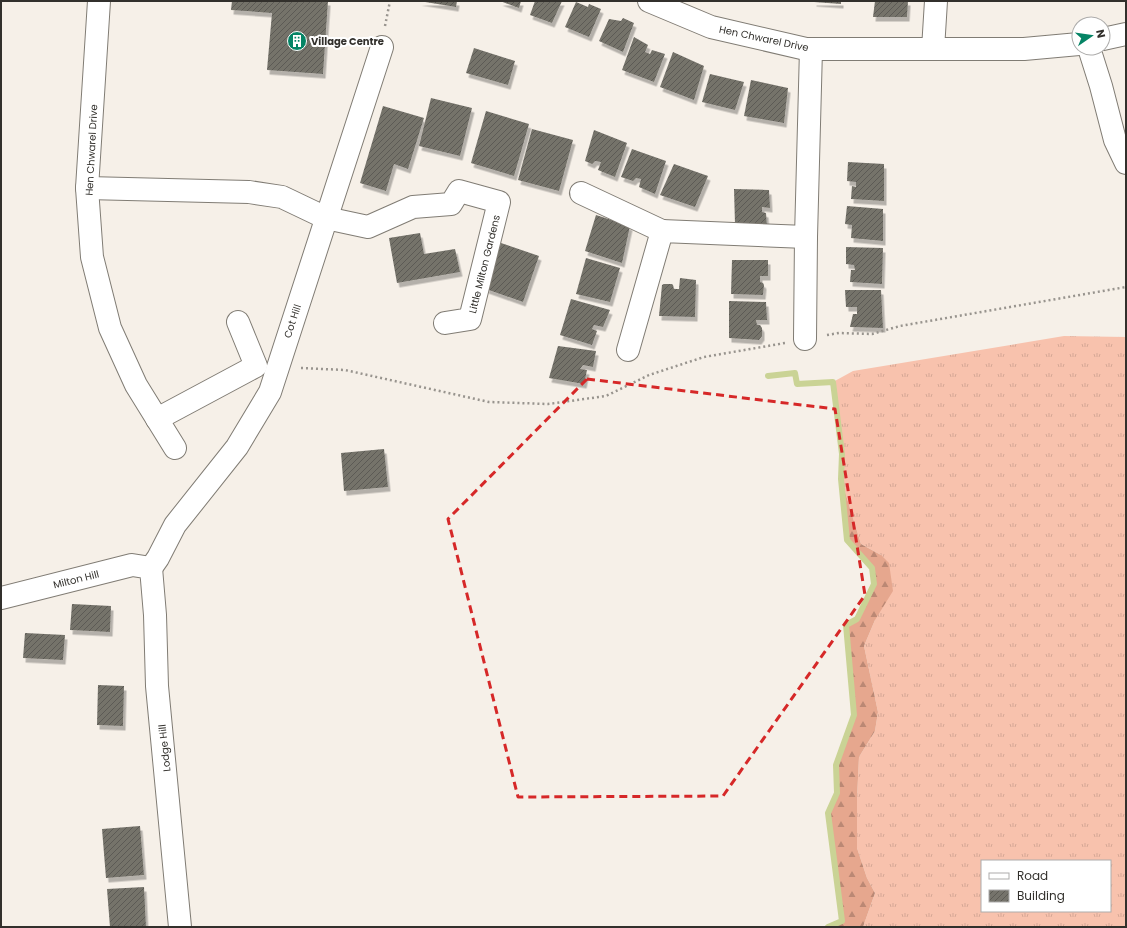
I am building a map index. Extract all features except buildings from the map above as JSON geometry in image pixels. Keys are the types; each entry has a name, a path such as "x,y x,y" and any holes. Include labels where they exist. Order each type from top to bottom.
{"street":[{"name":"Hen Chwarel Drive","path":"100,1 87,188 92,257 110,328 136,385 175,448"},
{"name":"Hen Chwarel Drive","path":"649,1 711,27 806,49 1024,49 1071,45"},
{"path":"934,49 936,1"},
{"path":"1111,37 1126,34"},
{"name":"Cot Hill","path":"151,568 158,558 175,525 237,447 270,392 382,47"},
{"path":"805,339 811,49"},
{"path":"1092,56 1115,140 1126,163"},
{"path":"87,188 249,192 282,197 326,218"},
{"name":"Little Milton Gardens","path":"326,218 368,226 413,207 451,204 459,190 499,202 470,319 445,323"},
{"path":"580,192 662,231 806,237"},
{"path":"628,350 662,231"},
{"path":"157,419 256,366 238,322"},
{"name":"Milton Hill","path":"1,598 132,565 151,568"},
{"name":"Lodge Hill","path":"151,568 157,686 180,927"}],"path":[{"path":"277,370 308,367 345,370 488,402 548,404 606,396 649,375 704,357 839,334 872,334 900,326 1126,287"}],"highlighted area":[{"path":"587,379 835,409 865,595 723,796 518,797 448,519"}],"green space":[{"path":"1064,336 1126,337 1126,927 863,927 875,893 867,878 857,848 859,757 875,731 878,712 864,646 875,620 881,555 861,544 841,479 842,454 833,382 853,371"},
{"path":"841,479 861,544 881,555 889,563 893,591 875,620 864,646 878,712 875,731 859,757 857,848 867,878 875,893 863,927 828,927 842,921 828,813 837,793 836,765 854,715 846,625 857,619 874,583 872,568 847,540"}],"waterway":[{"path":"768,376 795,373 797,384 833,382 842,454 841,479 847,540 872,568 874,584 857,619 846,625 854,715 836,765 837,793 828,813 842,921 828,927"}],"place":[{"name":"Village Centre","path":"297,41"}]}
